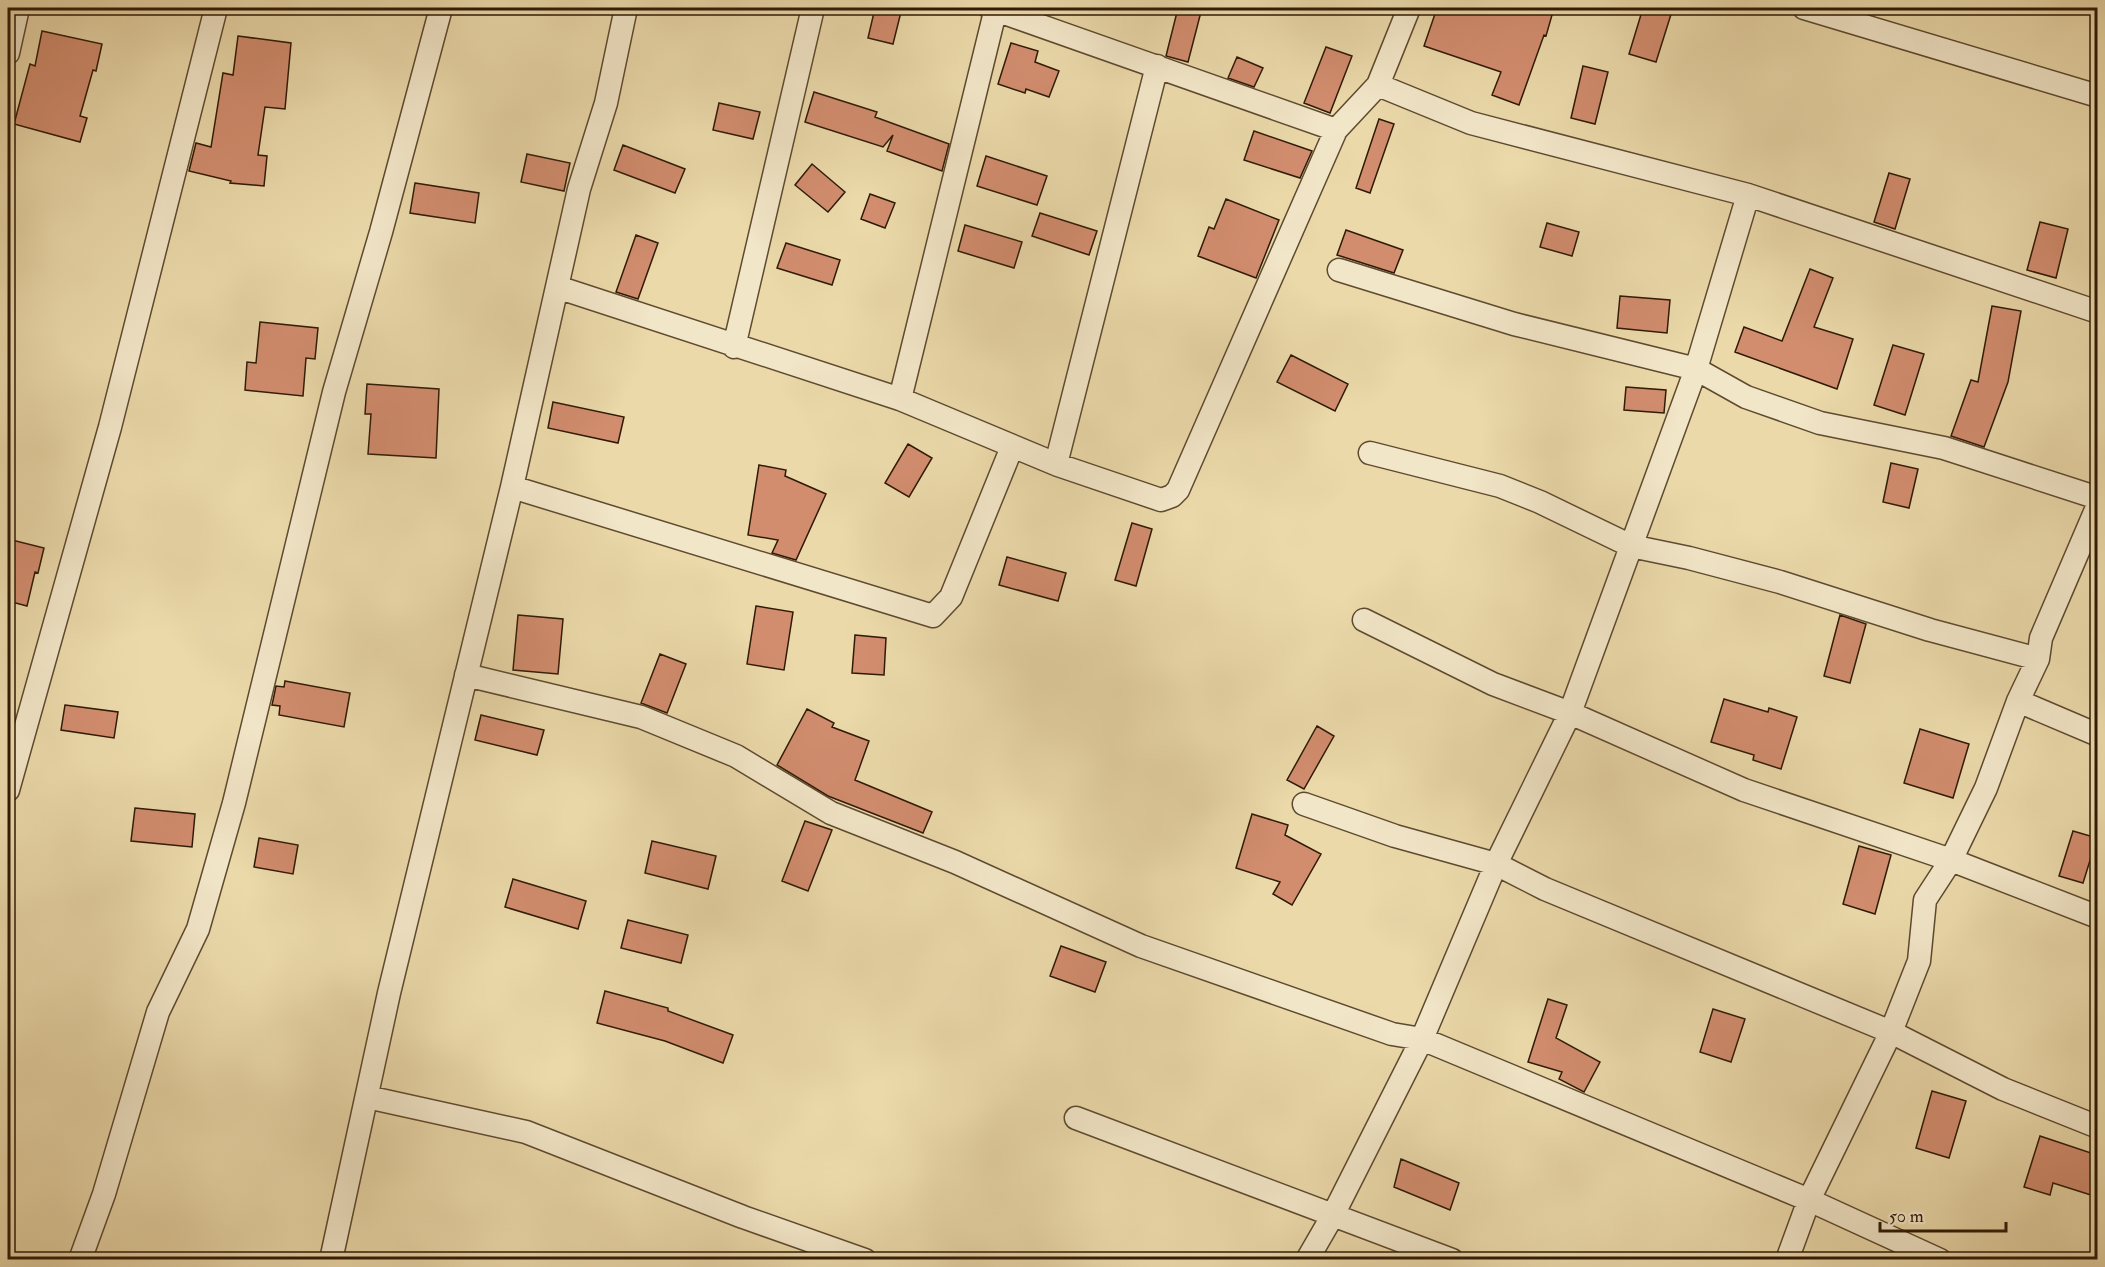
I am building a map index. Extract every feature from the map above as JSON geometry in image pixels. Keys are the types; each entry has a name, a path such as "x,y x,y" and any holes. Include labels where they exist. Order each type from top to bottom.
{"street":[{"path":"8,52 18,8"},
{"path":"8,790 17,720 110,427 216,8"},
{"path":"80,1260 104,1194 158,1012 198,929 234,803 334,392 381,232 441,8"},
{"path":"331,1260 422,855 512,487 579,189 606,103 626,8"},
{"path":"734,347 813,8"},
{"path":"900,399 994,8 1336,130"},
{"path":"556,287 734,347 900,399 1012,447 1161,500 1172,496 1178,490 1336,130 1378,85 1409,8"},
{"path":"1804,8 2097,96"},
{"path":"1056,464 1157,66"},
{"path":"1378,85 1471,123 1748,195 2097,312"},
{"path":"1307,1260 1333,1215 1422,1039 1496,864 1570,713 1696,369 1748,195"},
{"path":"1339,270 1514,324 1696,369 1746,397 1820,423 1944,448 2097,498"},
{"path":"512,487 933,616 951,597 1012,447"},
{"path":"1370,453 1500,486 1540,502 1631,546 1689,558 1780,582 1930,630 2038,658"},
{"path":"1787,1260 1809,1200 1891,1032 1919,961 1925,900 1951,860 1986,788 2018,701 2038,658 2041,638 2097,505"},
{"path":"1364,620 1493,684 1570,713 1744,790 1951,860 2097,917"},
{"path":"466,675 641,717 736,756 831,813 955,862 1141,946 1392,1034 1422,1039 1809,1200 1940,1260"},
{"path":"2018,701 2097,735"},
{"path":"1304,804 1395,836 1496,864 1545,889 1891,1032 2003,1089 2097,1127"},
{"path":"367,1097 526,1132 743,1217 865,1260"},
{"path":"1076,1118 1452,1260"}],"building":[{"path":"875,8 902,8 893,44 868,38"},
{"path":"1178,8 1202,8 1188,62 1166,56"},
{"path":"1437,8 1554,8 1546,36 1544,35 1519,105 1492,95 1501,72 1424,46"},
{"path":"1643,8 1673,8 1656,62 1629,54"},
{"path":"42,31 102,44 96,71 93,70 80,116 87,118 80,142 14,124 30,64 35,66"},
{"path":"238,36 291,43 285,109 265,107 258,155 267,156 264,186 230,183 231,181 189,171 196,143 211,147 223,73 233,75"},
{"path":"1011,43 1038,51 1035,62 1059,71 1049,97 1026,89 1025,93 998,84"},
{"path":"1326,47 1352,56 1330,113 1304,103"},
{"path":"1237,57 1263,68 1254,87 1228,78"},
{"path":"1583,66 1608,72 1595,124 1571,118"},
{"path":"814,92 877,112 875,117 949,144 942,171 887,151 893,135 883,147 805,122"},
{"path":"719,103 760,112 753,139 713,130"},
{"path":"1379,119 1394,124 1370,193 1356,188"},
{"path":"1254,131 1312,151 1300,178 1244,160"},
{"path":"623,145 685,169 675,193 614,170"},
{"path":"527,154 570,163 564,191 521,182"},
{"path":"986,156 1047,176 1037,205 977,186"},
{"path":"812,164 845,192 828,212 795,185"},
{"path":"1889,173 1910,179 1895,229 1874,222"},
{"path":"415,183 479,193 475,223 410,213"},
{"path":"870,194 895,203 885,228 861,219"},
{"path":"1226,199 1279,220 1256,278 1198,256 1209,227 1214,229"},
{"path":"1040,213 1097,231 1089,255 1032,236"},
{"path":"2040,222 2068,229 2056,278 2027,270"},
{"path":"1547,223 1579,232 1572,256 1540,247"},
{"path":"965,225 1022,242 1014,268 958,251"},
{"path":"1346,230 1403,250 1394,273 1337,255"},
{"path":"636,235 658,243 638,299 616,292"},
{"path":"786,243 840,260 832,285 777,268"},
{"path":"1810,269 1833,278 1814,327 1853,339 1837,389 1735,352 1744,327 1782,341"},
{"path":"1620,296 1670,300 1667,333 1617,328"},
{"path":"1992,306 2021,311 2008,382 1984,447 1951,436 1971,380 1978,382"},
{"path":"260,322 318,328 315,359 306,358 303,396 245,390 247,362 256,363"},
{"path":"1893,345 1924,354 1905,415 1874,405"},
{"path":"1291,355 1348,384 1335,411 1277,382"},
{"path":"367,384 439,389 436,458 368,454 371,414 365,414"},
{"path":"1626,387 1666,390 1664,413 1624,410"},
{"path":"553,402 624,417 618,443 548,428"},
{"path":"908,444 932,458 909,497 885,483"},
{"path":"1891,463 1918,469 1909,508 1883,502"},
{"path":"759,465 786,470 785,476 826,494 796,560 772,553 778,540 748,535"},
{"path":"1132,523 1152,529 1136,586 1115,580"},
{"path":"8,539 44,548 38,573 35,572 27,606 8,601"},
{"path":"1007,557 1066,573 1058,601 999,585"},
{"path":"756,606 793,612 784,670 747,664"},
{"path":"518,615 563,619 558,674 513,670"},
{"path":"1840,615 1866,624 1850,683 1824,676"},
{"path":"855,635 886,638 884,675 852,673"},
{"path":"660,654 686,664 667,713 641,703"},
{"path":"285,681 350,693 344,727 279,715 280,706 272,705 276,686 284,687"},
{"path":"1724,699 1768,712 1769,708 1797,717 1781,769 1753,760 1754,755 1711,742"},
{"path":"65,705 118,712 114,738 61,730"},
{"path":"807,709 834,723 832,727 869,741 855,780 932,812 923,833 828,796 777,765"},
{"path":"481,715 544,730 537,755 475,740"},
{"path":"1317,726 1334,736 1304,789 1287,780"},
{"path":"1920,729 1969,744 1953,798 1904,783"},
{"path":"135,808 195,814 192,847 131,841"},
{"path":"1252,814 1288,825 1285,835 1321,854 1292,905 1273,894 1280,882 1236,868"},
{"path":"805,821 832,830 808,891 782,881"},
{"path":"2073,831 2097,838 2083,883 2059,876"},
{"path":"259,838 298,845 293,874 254,867"},
{"path":"652,841 716,856 708,889 645,873"},
{"path":"1859,846 1891,855 1875,914 1843,904"},
{"path":"513,879 586,901 578,929 505,907"},
{"path":"628,920 688,935 681,963 621,948"},
{"path":"1061,946 1106,962 1095,992 1050,976"},
{"path":"605,991 668,1008 668,1011 733,1035 723,1063 665,1041 597,1023"},
{"path":"1548,999 1567,1005 1556,1038 1600,1062 1584,1092 1559,1079 1562,1072 1528,1062"},
{"path":"1713,1009 1745,1019 1731,1062 1700,1052"},
{"path":"1932,1091 1966,1101 1949,1158 1916,1148"},
{"path":"2040,1136 2097,1155 2097,1173 2091,1195 2053,1183 2050,1195 2024,1187"},
{"path":"1401,1159 1459,1183 1450,1210 1394,1187"}]}
